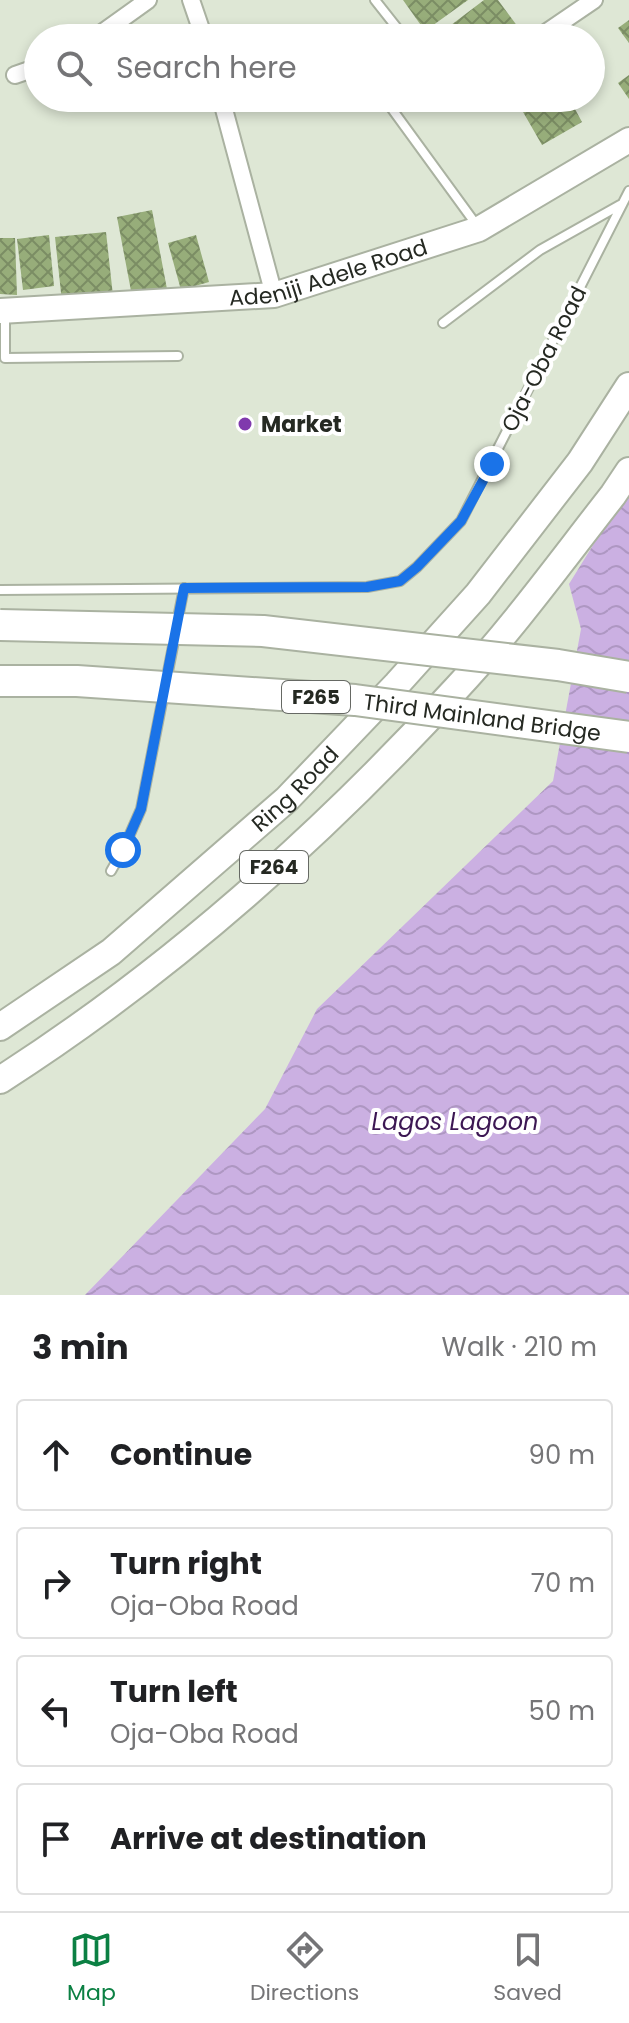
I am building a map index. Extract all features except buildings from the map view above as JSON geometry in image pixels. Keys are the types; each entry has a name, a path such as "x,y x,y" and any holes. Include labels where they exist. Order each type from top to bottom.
{"highway":[{"path":"0,625 263,631 558,665 629,677"},
{"name":"Third Mainland Bridge","path":"0,681 77,681 355,700 629,737"}],"main road":[{"name":"Ring Road","path":"0,1027 111,952 287,799 478,594 580,462 629,386"},
{"name":"Ring Road","path":"0,1080 49,1048 186,945 335,813 458,688 629,471"}],"street":[{"path":"115,24 148,0"},
{"path":"191,0 199,24"},
{"path":"559,24 594,0"},
{"path":"15,75 24,72"},
{"path":"225,112 274,295"},
{"name":"Adeniji Adele Road","path":"2,311 274,295 479,229 629,140"}],"lane":[{"path":"375,0 394,24"},
{"path":"394,112 479,229"},
{"name":"Oja-Oba Road","path":"0,590 367,587 400,581 461,521 629,191"},
{"path":"443,323 540,250 621,204"},
{"path":"2,311 5,358 178,356"},
{"path":"111,871 141,809 184,588"}],"water":[{"name":"Lagos Lagoon","path":"629,487 629,1295 85,1295 265,1109 317,1009 553,781 581,629 569,584"}],"place":[{"name":"Market","path":"245,424"}],"route":[{"path":"123,850 141,809 184,588 367,587 400,581 461,521 492,464"}]}
